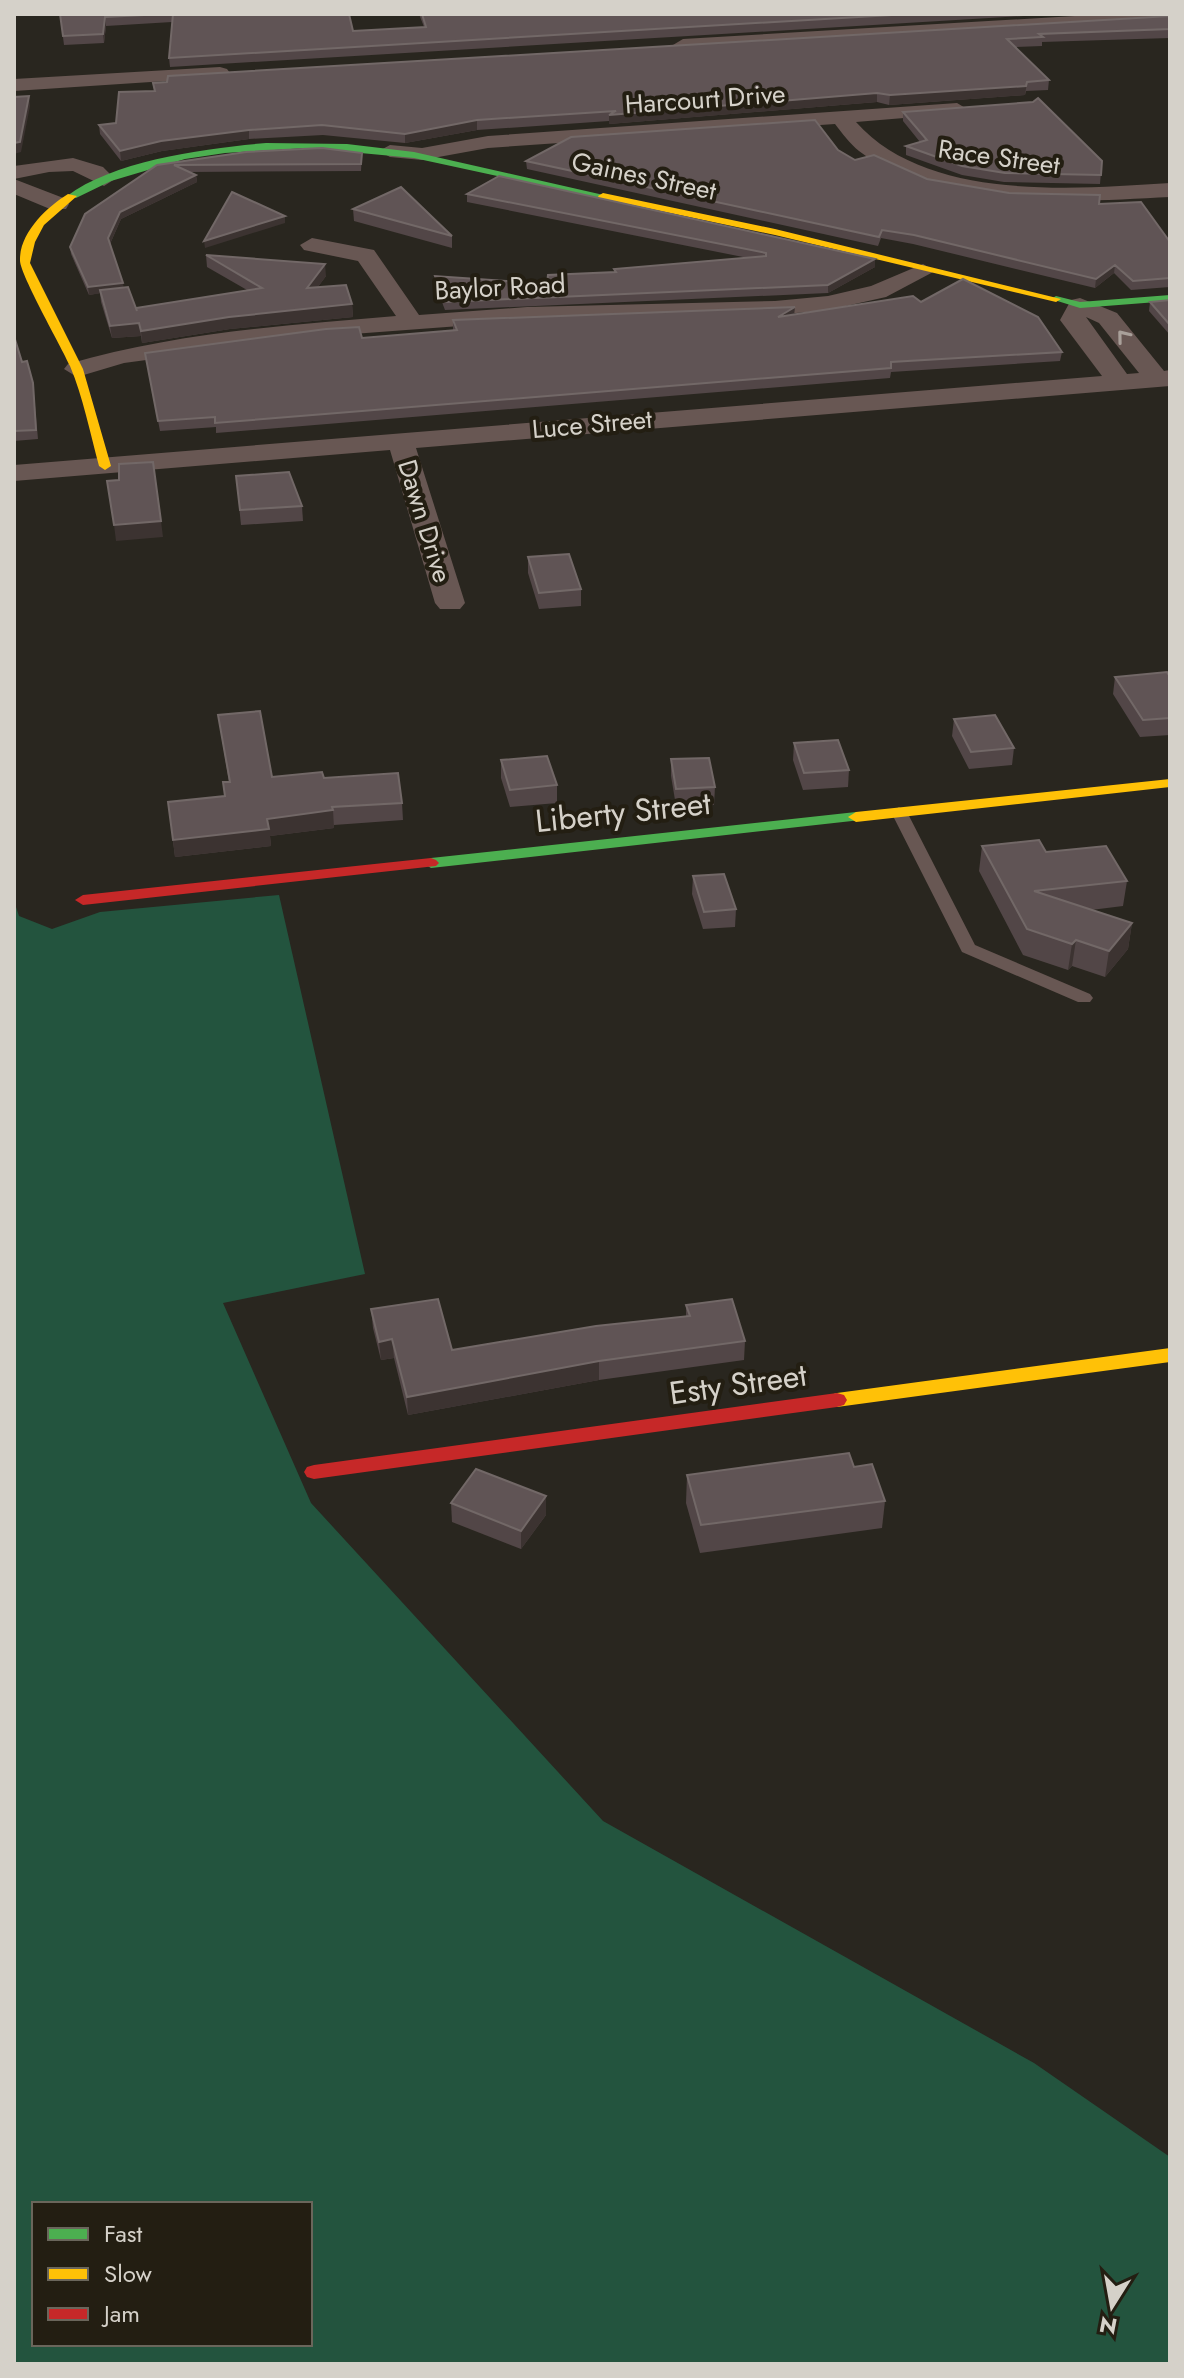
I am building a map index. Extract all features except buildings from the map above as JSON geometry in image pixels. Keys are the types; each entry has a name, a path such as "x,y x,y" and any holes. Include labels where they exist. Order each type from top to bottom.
{"street":[{"path":"663,46 1170,16"},
{"path":"14,85 236,72"},
{"name":"Harcourt Drive","path":"390,151 422,154 488,142 979,107"},
{"name":"Race Street","path":"840,117 852,137 894,164 924,175 1000,191 1068,195 1170,190"},
{"name":"Gaines Street","path":"105,466 77,369 25,263 27,246 43,219 58,204 104,179 154,162 246,149 323,145 390,151 775,232 923,271 1080,305 1170,298"},
{"path":"14,173 40,166 71,164 96,170 104,179"},
{"path":"14,186 58,204"},
{"path":"312,245 366,255 412,322"},
{"name":"Baylor Road","path":"77,369 122,356 180,347 412,322 814,304 878,292 923,271"},
{"path":"1120,382 1072,320 1080,305 1108,318 1164,378"},
{"name":"Luce Street","path":"14,473 1164,378"},
{"name":"Dawn Drive","path":"400,440 450,603"},
{"name":"Liberty Street","path":"83,900 1170,783"},
{"name":"Esty Street","path":"314,1472 1170,1355"}],"lane":[{"path":"899,812 968,948 1084,998"}],"green space":[{"path":"279,895 365,1274 223,1303 311,1503 603,1821 1034,2063 1170,2157 1170,2364 14,2364 14,901 19,916 52,929 100,912"}],"traffic: fast":[{"path":"72,196 146,166 185,156 266,146 347,147 414,155 603,196"},
{"path":"1056,299 1080,305 1170,298"},
{"path":"431,863 856,817"}],"traffic: slow":[{"path":"72,196 54,208 40,224 30,242 25,263 77,369 105,466"},
{"path":"603,196 775,232 1056,299"},
{"path":"856,817 1170,783"},
{"path":"837,1400 1170,1355"}],"traffic: jam":[{"path":"83,900 431,863"},
{"path":"314,1472 837,1400"}]}
